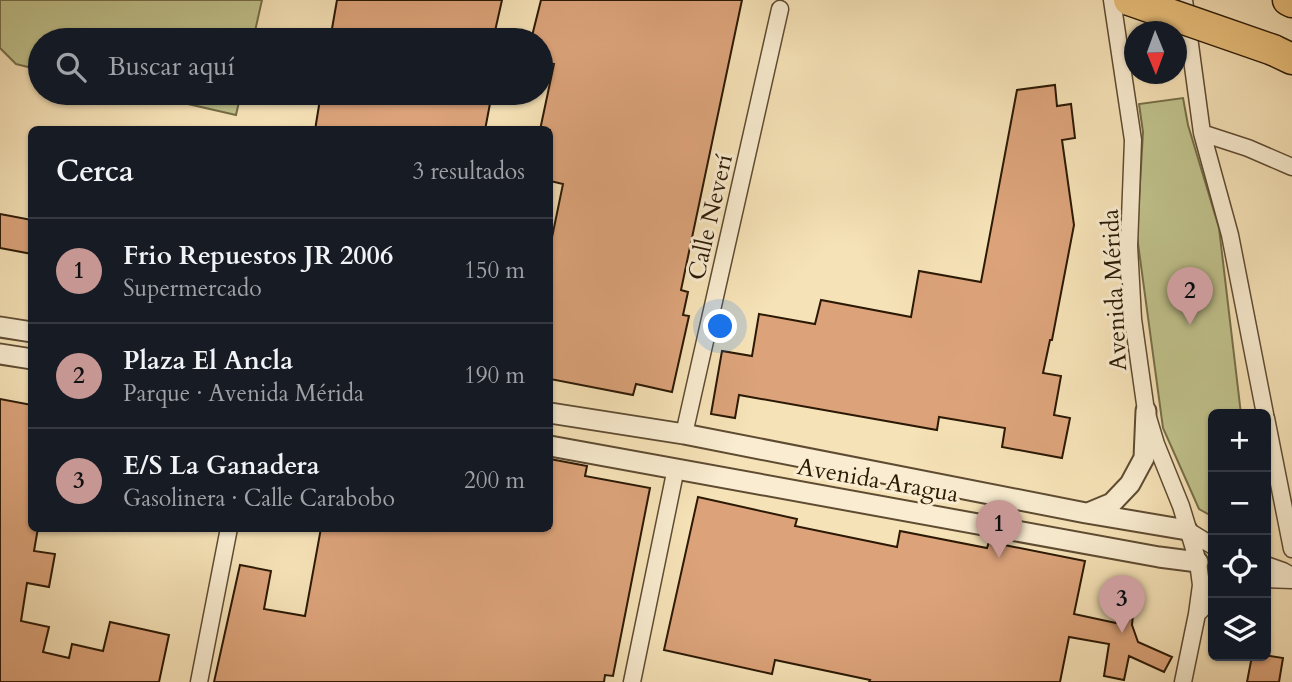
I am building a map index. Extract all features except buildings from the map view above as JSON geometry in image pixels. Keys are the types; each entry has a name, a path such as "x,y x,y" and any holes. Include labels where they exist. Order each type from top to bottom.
{"highway":[{"path":"1129,0 1282,54"}],"street":[{"name":"Avenida Mérida","path":"1112,0 1133,140 1129,247 1133,319 1146,411 1181,506 1187,530 1205,558 1183,682"},
{"path":"1184,0 1202,133 1230,235 1261,409"},
{"name":"Calle Neverí","path":"684,434 780,9"},
{"path":"1202,133 1248,148 1292,167"},
{"path":"0,327 28,331"},
{"path":"0,354 28,358"},
{"path":"1086,513 1112,503 1129,484 1144,458 1146,411"},
{"name":"Avenida Aragua","path":"553,413 684,434 1086,513 1187,530"},
{"name":"Avenida Aragua","path":"553,447 1160,556 1205,558"},
{"path":"1271,453 1292,549"},
{"path":"632,682 676,468"},
{"path":"1187,530 1208,543"},
{"path":"200,682 228,532"},
{"path":"1271,567 1292,578"},
{"path":"1271,579 1292,578"},
{"path":"1197,614 1208,603"}],"green space":[{"path":"0,0 262,0 256,28 28,28 28,67 16,64 0,48"},
{"path":"1183,98 1188,125 1219,228 1240,409 1208,409 1208,514 1199,509 1163,428 1137,236 1143,132 1139,104"},
{"path":"192,105 238,105 236,115"}],"place":[{"name":"Plaza El Ancla","path":"1190,325"},
{"name":"Frio Repuestos JR 2006","path":"999,558"},
{"name":"E/S La Ganadera","path":"1122,633"}]}
